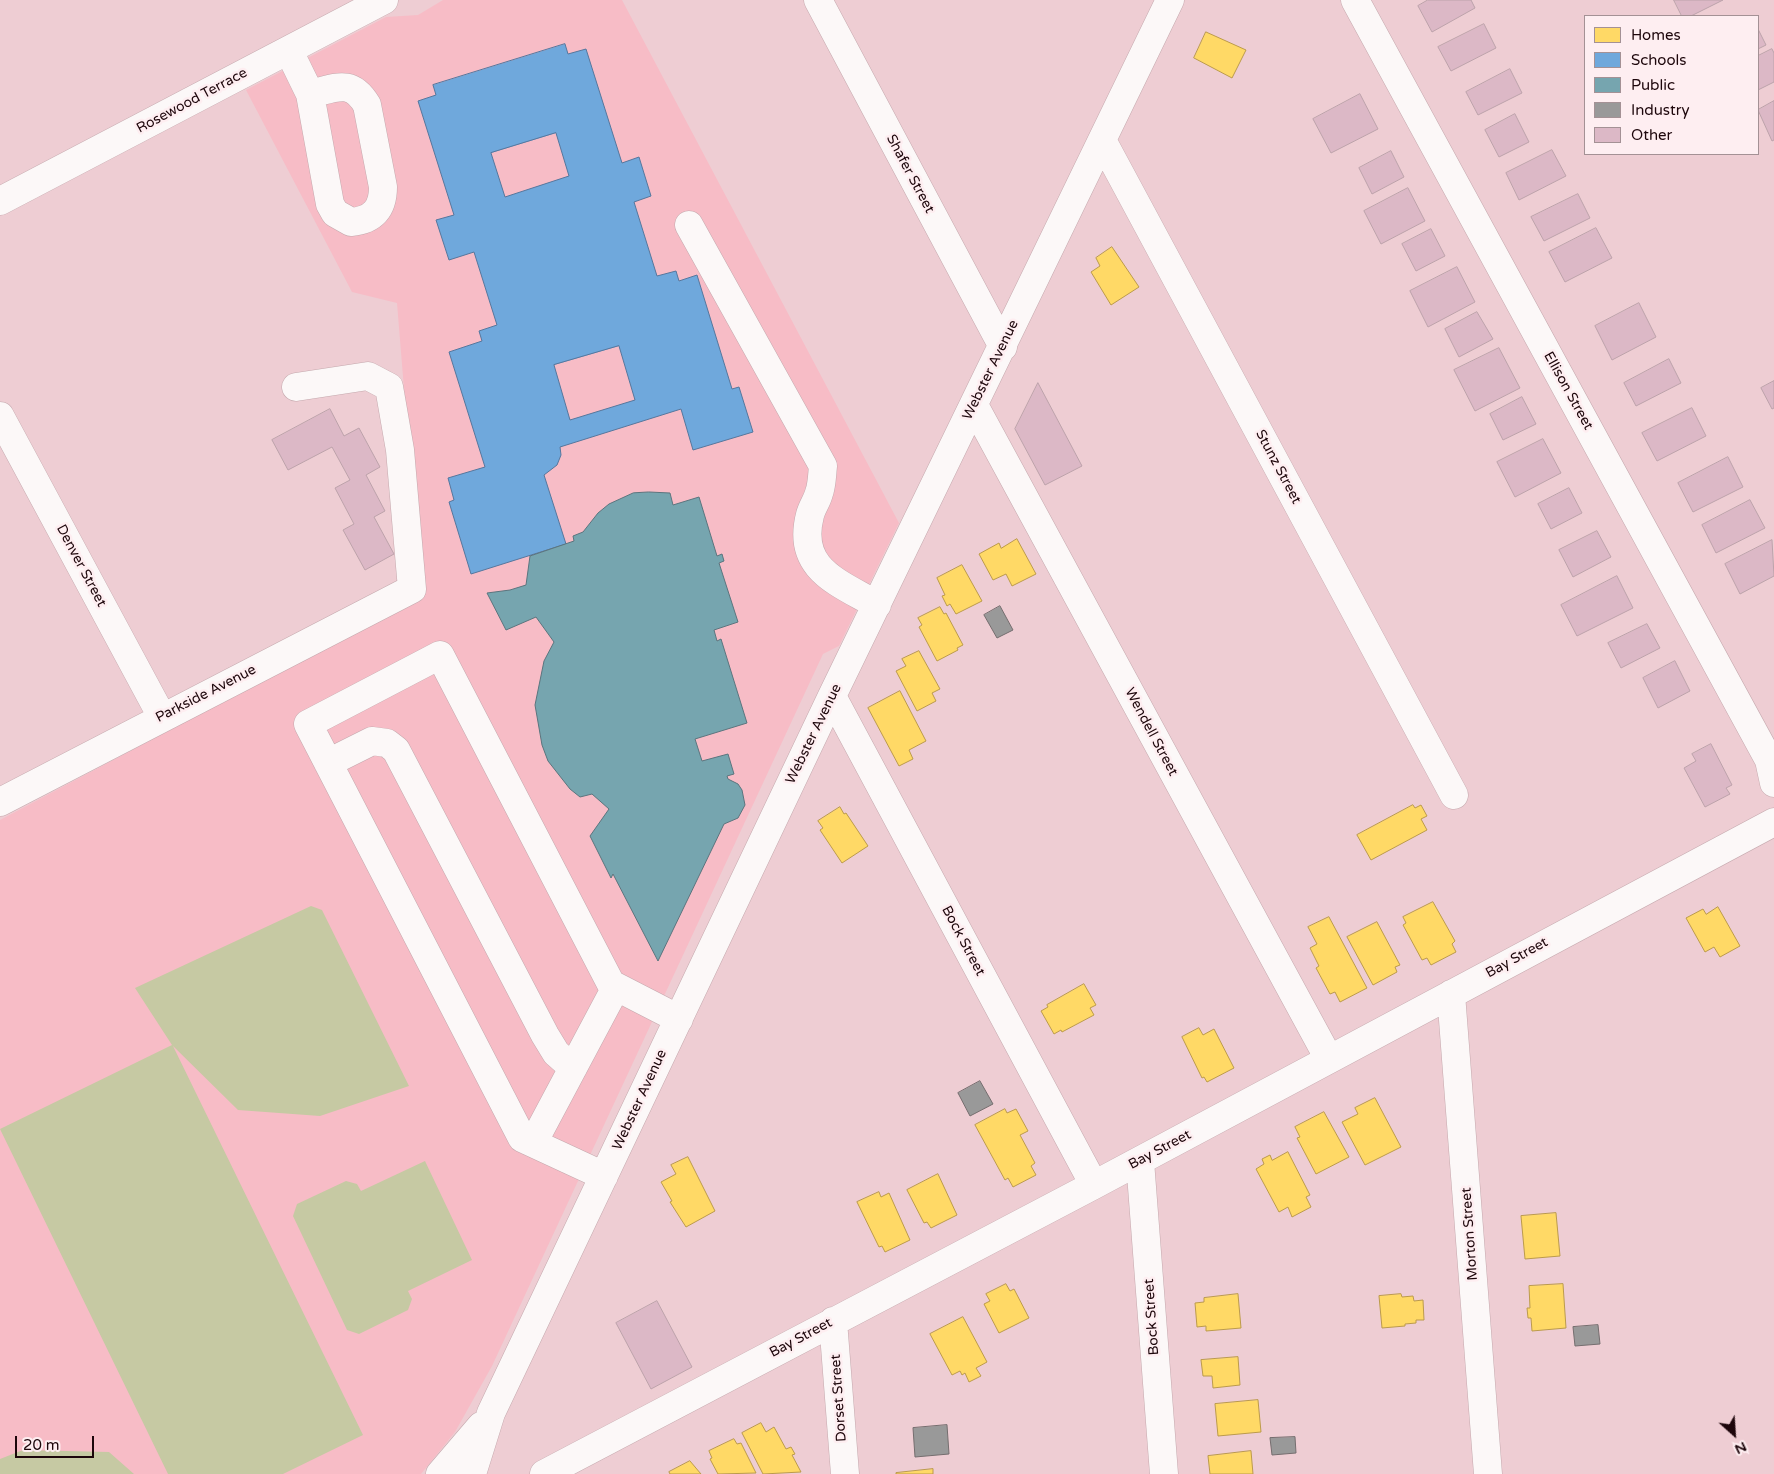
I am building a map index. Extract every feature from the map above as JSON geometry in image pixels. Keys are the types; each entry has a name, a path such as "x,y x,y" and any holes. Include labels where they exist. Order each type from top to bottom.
{"street":[{"name":"Rosewood Terrace","path":"0,201 384,0"},
{"name":"Shafer Street","path":"818,0 1003,347"},
{"name":"Webster Avenue","path":"472,1474 491,1413 832,696 1170,0"},
{"name":"Ellison Street","path":"1355,0 1769,760 1774,783"},
{"path":"289,51 310,94"},
{"name":"Stunz Street","path":"1102,140 1454,795"},
{"path":"689,225 823,466 820,492 811,513 807,530 808,544 814,562 835,581 877,605"},
{"name":"Parkside Avenue","path":"0,802 412,589 400,450 389,387 368,376 296,386"},
{"name":"Wendell Street","path":"974,405 1329,1060"},
{"name":"Denver Street","path":"0,416 162,717"},
{"path":"604,1176 522,1138 308,724 440,655 611,984 679,1019"},
{"name":"Bock Street","path":"832,696 1094,1185"},
{"path":"328,763 372,741 387,743 396,750 544,1035 556,1053 574,1068"},
{"name":"Bay Street","path":"544,1474 1140,1161 1774,822"},
{"path":"533,1143 616,987"},
{"name":"Morton Street","path":"1451,994 1488,1474"},
{"name":"Bock Street","path":"1140,1161 1164,1474"},
{"name":"Dorset Street","path":"834,1321 845,1474"},
{"path":"440,1474 491,1413"}],"shaded area":[{"path":"443,0 622,0 899,523 839,646 823,654 492,1366 455,1432 421,1474 0,1474 0,820 421,597 397,303 352,292 246,90 386,17 418,15"}],"green space":[{"path":"311,906 322,910 409,1086 320,1116 238,1110 173,1046 363,1435 283,1474 168,1474 0,1129 172,1045 135,988"},
{"path":"425,1161 472,1260 408,1291 412,1299 408,1310 359,1334 347,1330 293,1216 297,1204 346,1181 357,1184 361,1191"},
{"path":"23,1450 109,1452 134,1474 0,1474 0,1459"}],"building: Homes":[{"path":"1206,32 1246,50 1232,78 1194,58"},
{"path":"1112,247 1139,287 1111,305 1091,272 1100,266 1096,258"},
{"path":"1017,539 1036,574 1012,586 1006,574 993,580 979,554 999,543 1001,548"},
{"path":"962,565 982,601 956,614 950,604 947,606 942,596 945,595 937,578"},
{"path":"940,607 944,614 946,613 963,645 957,648 958,650 937,661 919,627 922,625 918,618"},
{"path":"919,651 940,689 932,693 936,701 917,711 896,671 906,666 902,659"},
{"path":"900,691 926,741 909,750 913,759 899,766 868,708"},
{"path":"1413,805 1415,808 1421,805 1427,816 1421,819 1427,830 1371,860 1357,835"},
{"path":"840,807 868,846 842,863 820,830 823,828 818,821"},
{"path":"1433,902 1455,941 1452,944 1456,952 1431,965 1427,958 1422,960 1403,925 1406,923 1403,917"},
{"path":"1718,907 1740,946 1720,957 1714,947 1705,952 1686,918 1703,909 1706,914"},
{"path":"1329,917 1367,988 1340,1002 1335,992 1330,994 1316,968 1319,966 1310,948 1317,944 1308,927"},
{"path":"1377,922 1400,965 1395,967 1397,972 1373,985 1347,937"},
{"path":"1084,984 1096,1005 1090,1008 1094,1015 1062,1032 1061,1030 1054,1034 1041,1011 1048,1007 1047,1005"},
{"path":"1199,1028 1203,1035 1214,1029 1234,1068 1207,1082 1204,1077 1202,1078 1182,1037"},
{"path":"1375,1098 1401,1147 1365,1165 1342,1122 1358,1114 1355,1108"},
{"path":"1005,1109 1007,1113 1016,1109 1028,1131 1020,1135 1035,1163 1031,1166 1036,1175 1013,1187 1008,1178 1005,1180 975,1125"},
{"path":"1324,1112 1349,1157 1316,1174 1297,1138 1300,1137 1295,1127"},
{"path":"1288,1152 1310,1195 1306,1197 1311,1207 1292,1217 1288,1207 1279,1212 1256,1169 1264,1164 1262,1159 1270,1155 1272,1160"},
{"path":"688,1157 715,1211 686,1227 670,1202 672,1201 661,1182 676,1174 671,1165"},
{"path":"938,1174 957,1215 931,1228 927,1222 924,1223 907,1190"},
{"path":"879,1192 881,1197 889,1193 910,1240 885,1252 882,1246 879,1247 857,1202"},
{"path":"1556,1213 1560,1256 1525,1259 1521,1216"},
{"path":"1006,1284 1010,1291 1014,1289 1029,1318 999,1333 984,1304 990,1301 986,1294"},
{"path":"1563,1284 1566,1328 1532,1331 1531,1318 1528,1318 1527,1308 1530,1308 1529,1286"},
{"path":"1238,1294 1241,1328 1206,1331 1206,1326 1197,1327 1195,1303 1204,1302 1204,1298"},
{"path":"1401,1294 1402,1297 1413,1296 1414,1301 1423,1300 1424,1320 1416,1320 1416,1323 1405,1324 1405,1326 1382,1328 1379,1296"},
{"path":"963,1317 987,1362 976,1368 981,1376 969,1382 965,1373 962,1375 960,1371 952,1375 930,1334"},
{"path":"1238,1357 1240,1385 1213,1388 1212,1376 1203,1376 1201,1360"},
{"path":"1258,1400 1261,1432 1218,1436 1215,1404"},
{"path":"761,1423 766,1432 774,1427 786,1449 791,1447 795,1454 792,1455 801,1472 763,1474 742,1433"},
{"path":"734,1439 737,1444 741,1443 756,1473 718,1474 710,1459 712,1458 709,1451"},
{"path":"1251,1451 1253,1474 1210,1474 1208,1456"},
{"path":"690,1461 701,1474 670,1474 669,1472"},
{"path":"933,1469 933,1474 896,1474 896,1473"}],"building: Schools":[{"path":"565,44 568,54 586,49 622,163 639,157 651,196 634,202 657,276 676,271 679,281 697,275 732,389 739,387 753,432 693,450 681,409 560,447 561,455 557,465 544,475 566,544 471,574 449,502 454,500 448,478 485,467 449,352 482,341 479,331 497,325 474,252 449,260 436,220 454,215 418,101 436,95 433,85","holes":["556,133 569,176 505,197 491,153","619,346 635,400 570,420 554,365"]}],"building: Public":[{"path":"633,493 670,493 673,505 699,497 717,556 722,554 724,561 719,563 738,622 714,630 717,641 721,639 747,723 695,739 702,761 728,754 734,774 727,776 728,779 738,784 742,790 745,805 738,818 724,824 658,961 613,874 611,878 590,836 609,809 592,794 580,797 570,789 548,761 542,745 535,705 544,661 554,642 536,617 506,630 487,593 510,590 526,585 530,556 574,541 573,536 583,532 598,513 609,504"}],"building: Industry":[{"path":"1000,606 1013,630 997,638 984,615"},
{"path":"980,1081 993,1104 970,1116 958,1093"},
{"path":"1598,1325 1600,1344 1575,1346 1573,1327"},
{"path":"947,1425 949,1454 915,1457 913,1428"},
{"path":"1295,1437 1296,1453 1272,1455 1270,1438"}],"building: Other":[{"path":"1428,0 1471,0 1475,8 1432,32 1418,6"},
{"path":"1674,0 1723,0 1693,15 1682,15"},
{"path":"1484,24 1496,48 1451,71 1438,47"},
{"path":"1759,31 1766,45 1759,48"},
{"path":"1772,49 1774,53 1774,82 1759,90 1759,56"},
{"path":"1510,69 1522,93 1478,115 1466,92"},
{"path":"1360,94 1378,129 1331,153 1313,119"},
{"path":"1774,101 1774,140 1772,141 1759,112 1759,109"},
{"path":"1515,114 1529,142 1499,157 1485,130"},
{"path":"1552,150 1566,176 1519,200 1506,173"},
{"path":"1391,151 1404,177 1372,194 1359,168"},
{"path":"1408,188 1425,221 1381,244 1364,211"},
{"path":"1578,194 1590,218 1544,241 1531,217"},
{"path":"1596,228 1612,258 1565,282 1549,252"},
{"path":"1431,229 1445,256 1416,271 1402,244"},
{"path":"1457,267 1475,302 1428,327 1410,291"},
{"path":"1639,303 1656,337 1612,360 1595,326"},
{"path":"1477,312 1493,339 1459,357 1445,329"},
{"path":"1499,348 1520,388 1475,411 1454,370"},
{"path":"1669,359 1681,383 1636,406 1624,383"},
{"path":"1774,381 1774,408 1772,409 1761,388"},
{"path":"1038,383 1082,466 1045,485 1015,429"},
{"path":"1522,397 1536,424 1503,440 1490,414"},
{"path":"1692,408 1706,436 1657,461 1642,433"},
{"path":"330,409 344,436 359,428 380,467 366,475 385,511 374,517 394,554 365,570 343,530 354,524 335,488 350,480 332,447 288,470 272,440"},
{"path":"1543,439 1561,473 1515,497 1497,462"},
{"path":"1728,457 1743,487 1693,512 1678,483"},
{"path":"1569,488 1582,513 1551,529 1538,504"},
{"path":"1750,500 1765,528 1716,553 1702,525"},
{"path":"1597,531 1611,557 1573,577 1559,550"},
{"path":"1772,540 1774,576 1740,594 1725,564"},
{"path":"1617,576 1633,608 1577,636 1561,605"},
{"path":"1647,624 1660,648 1621,668 1608,643"},
{"path":"1675,661 1690,691 1658,708 1643,678"},
{"path":"1711,744 1732,785 1726,788 1730,794 1705,807 1684,768 1696,761 1692,754"},
{"path":"657,1301 692,1367 651,1389 616,1323"}]}
